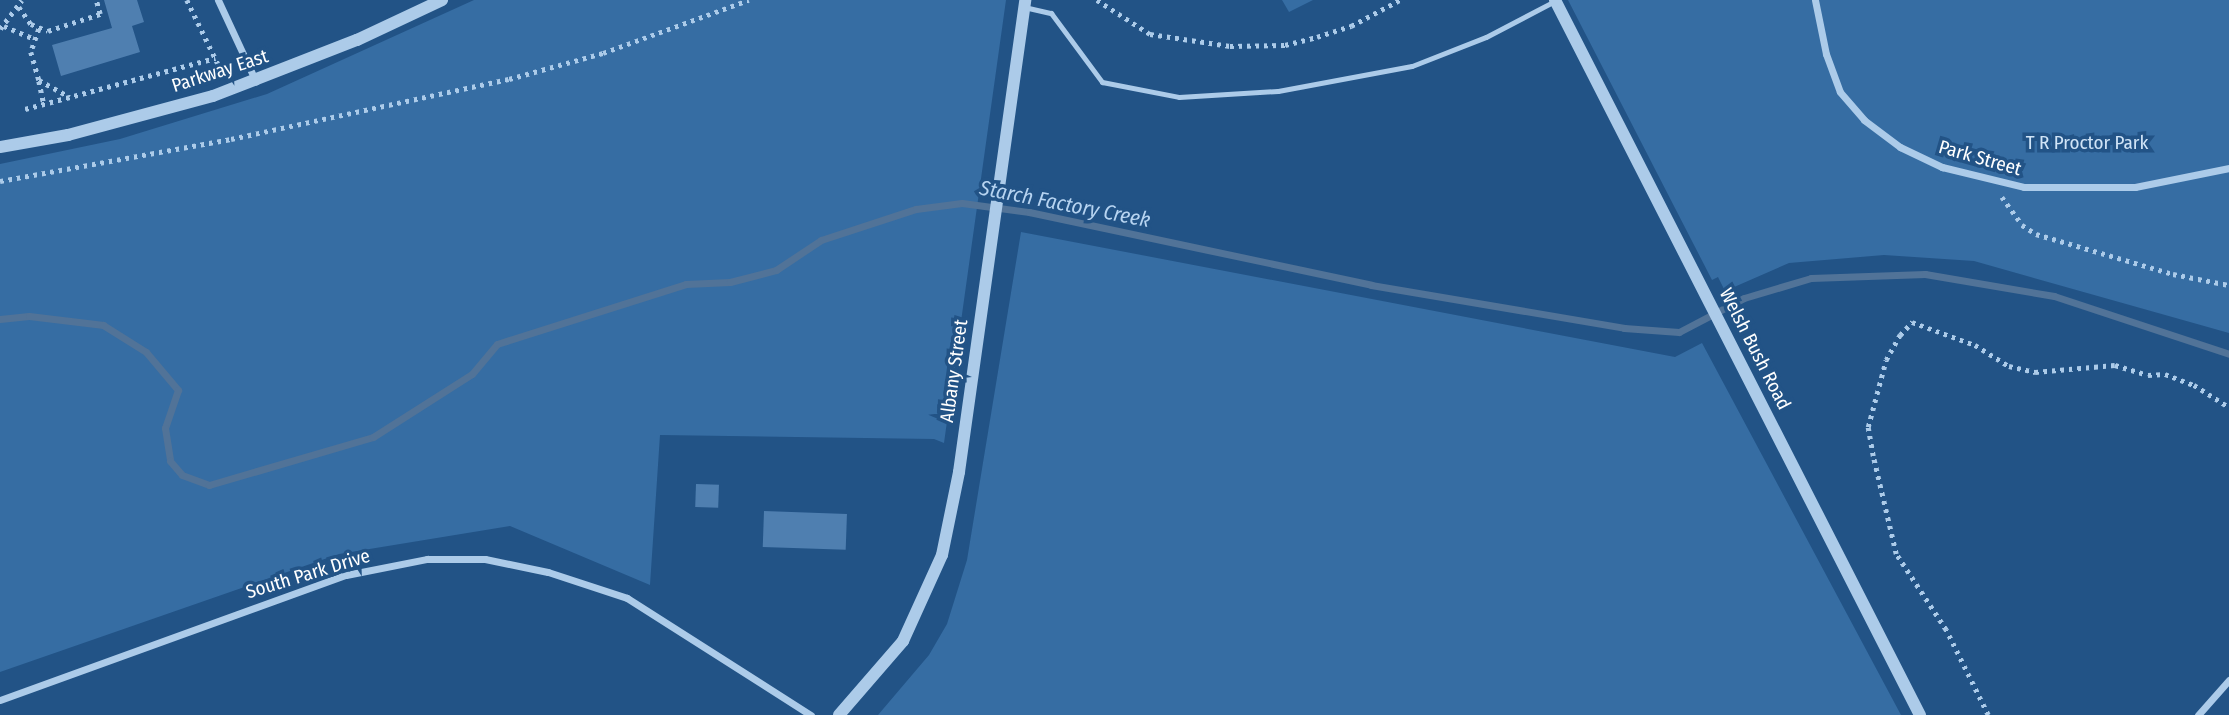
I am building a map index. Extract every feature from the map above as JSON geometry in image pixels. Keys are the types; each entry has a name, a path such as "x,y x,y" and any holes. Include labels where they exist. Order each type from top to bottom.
{"street":[{"path":"218,0 256,82"},
{"name":"Parkway East","path":"0,147 68,135 256,82 442,0"},
{"name":"Park Street","path":"1815,0 1826,54 1840,92 1864,120 1900,147 1942,167 2024,187 2135,187 2229,168"},
{"name":"Welsh Bush Road","path":"1555,1 1920,715"},
{"name":"Albany Street","path":"839,715 903,641 942,555 959,472 1025,4"},
{"name":"South Park Drive","path":"0,700 346,575 427,559 485,559 548,572 627,598 811,715"},
{"path":"2198,715 2229,680"}],"lane":[{"path":"1025,4 1051,13 1102,82 1179,97 1278,91 1412,66 1486,37 1555,1"}],"path":[{"path":"22,0 2,28 34,39"},
{"path":"44,104 31,51 39,29 100,14 96,0"},
{"path":"187,0 221,70"},
{"path":"0,181 231,139 509,79 603,53 749,0"},
{"path":"1097,0 1150,34 1230,46 1285,44 1317,37 1351,26 1399,0"},
{"path":"19,7 39,29"},
{"path":"24,109 215,58"},
{"path":"39,80 71,97"},
{"path":"1989,179 2022,225 2036,234 2173,275 2229,285"},
{"path":"1988,715 1946,630 1896,554 1873,456 1868,427 1886,360 1900,335 1912,322 1975,345 2009,366 2035,372 2115,365 2148,375 2165,374 2194,385 2229,407"}],"green space":[{"path":"474,0 1006,0 944,443 934,439 660,435 650,585 510,526 339,554 0,672 0,164 120,139 267,94"},
{"path":"1282,0 1313,0 1289,12"},
{"name":"T R Proctor Park","path":"1568,0 2229,0 2229,333 1974,261 1884,255 1789,263 1725,291 1718,277 1712,280"},
{"path":"1021,232 1675,357 1702,343 1901,715 878,715 929,655 947,624 967,560"}],"building":[{"path":"104,0 137,0 144,22 132,26 140,52 61,76 52,45 112,28"},
{"path":"696,484 719,485 718,508 695,507"},
{"path":"764,511 847,514 846,550 763,547"}],"waterway":[{"name":"Starch Factory Creek","path":"0,319 29,316 103,325 146,352 178,390 165,428 170,461 182,475 209,485 373,437 472,374 497,344 686,284 730,282 776,270 821,240 916,209 962,203 1029,212 1371,285 1624,328 1679,332 1744,298 1811,278 1925,274 2054,296 2229,354"}]}
